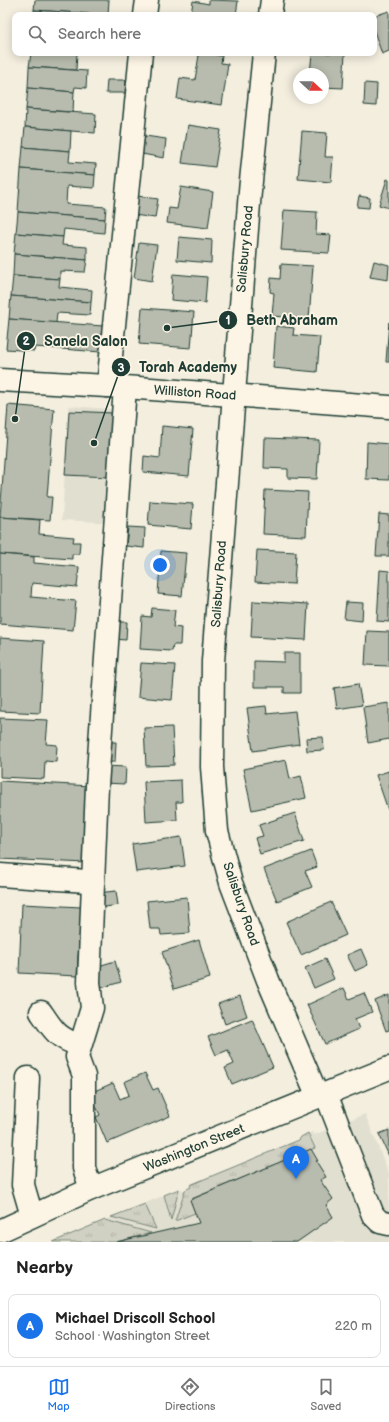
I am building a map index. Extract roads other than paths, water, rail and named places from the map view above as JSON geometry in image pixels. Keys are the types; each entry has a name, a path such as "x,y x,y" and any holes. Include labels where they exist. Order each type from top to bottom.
{"street":[{"path":"145,12 146,0"},
{"path":"270,12 272,0"},
{"path":"91,1189 84,1168 84,1085 83,1073 78,1059 80,1045 92,1008 90,982 97,786 117,387 141,56"},
{"name":"Salisbury Road","path":"264,56 251,177 213,661 212,767 218,831 231,882 268,980 322,1096 373,1215 380,1222 389,1224"},
{"name":"Williston Road","path":"0,380 389,407"},
{"path":"0,875 87,881"},
{"path":"41,1012 53,1030 62,1039 80,1045"},
{"name":"Washington Street","path":"0,1231 91,1189 389,1068"},
{"path":"28,1078 23,1185 32,1216"}],"place":[{"name":"Beth Abraham","path":"167,328"},
{"name":"Sanela Salon","path":"15,419"},
{"name":"Torah Academy","path":"94,443"},
{"name":"Michael Driscoll School","path":"296,1179"}]}
